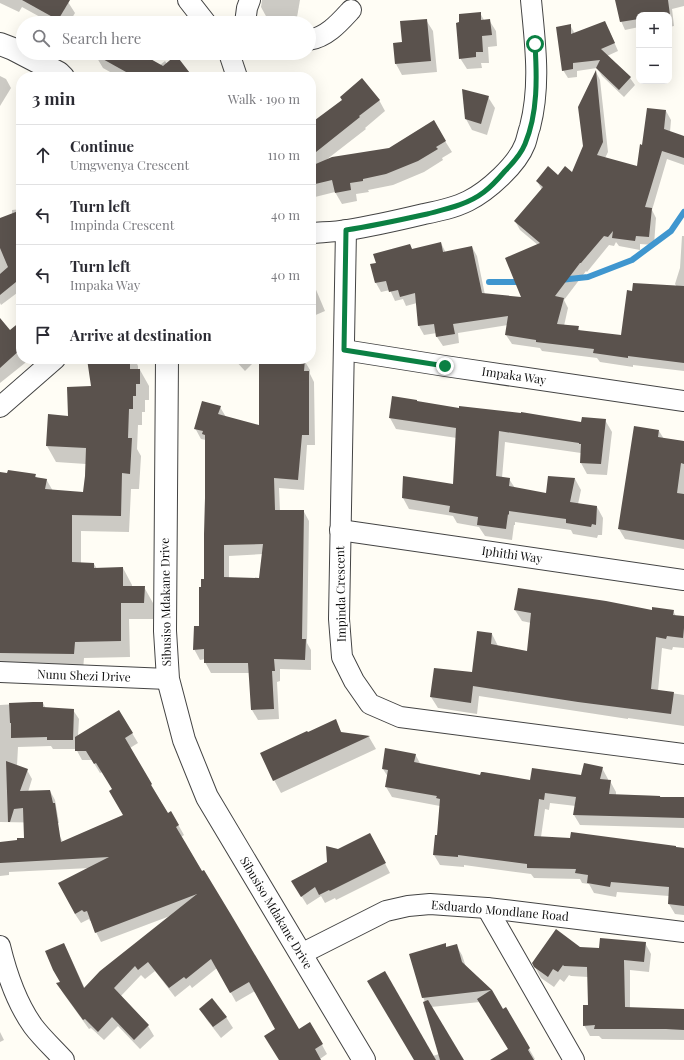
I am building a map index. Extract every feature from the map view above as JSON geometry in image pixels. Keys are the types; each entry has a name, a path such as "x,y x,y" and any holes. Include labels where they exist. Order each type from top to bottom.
{"street":[{"path":"188,0 201,16"},
{"path":"247,16 250,0"},
{"path":"316,233 389,223 454,207 483,192 500,177 519,156 525,144 533,115 537,77 531,0"},
{"path":"316,38 337,25 351,10"},
{"path":"0,44 16,51"},
{"path":"34,60 57,72"},
{"path":"232,60 236,72"},
{"name":"Impinda Crescent","path":"346,230 339,619 342,657 354,681 370,704 400,717 684,754"},
{"name":"Impaka Way","path":"344,350 684,401"},
{"path":"0,407 49,364"},
{"name":"Sibusiso Mdakane Drive","path":"167,364 165,631 168,679 184,740 207,797 364,1060"},
{"name":"Iphithi Way","path":"340,530 684,580"},
{"name":"Nunu Shezi Drive","path":"0,672 168,679"},
{"name":"Esduardo Mondlane Road","path":"301,954 386,911 408,906 430,904 487,908 684,932"},
{"path":"487,908 574,1060"},
{"path":"0,946 6,971 17,1000 33,1026 64,1060"}],"building":[{"path":"22,0 70,0 60,16 51,16"},
{"path":"615,0 668,0 670,12 636,12 636,19 620,22"},
{"path":"481,12 481,20 490,19 492,35 482,36 483,52 476,52 476,57 459,59 456,23 459,22 459,14"},
{"path":"427,19 431,61 395,64 393,43 402,42 400,21"},
{"path":"605,21 615,43 601,49 631,77 619,90 596,68 600,60 573,63 573,69 562,71 556,27 571,24 571,34"},
{"path":"105,60 152,60 163,66 170,60 180,60 189,72 126,72"},
{"path":"596,70 603,142 597,155 637,166 640,144 642,145 647,108 666,110 664,129 684,136 684,158 662,151 645,207 652,208 649,237 636,236 635,241 612,238 613,231 608,237 604,236 580,263 555,296 564,298 557,324 579,326 578,330 621,335 627,290 632,291 633,283 684,286 684,363 593,353 594,349 536,342 536,340 505,335 508,316 453,324 455,334 436,337 434,324 418,326 415,293 400,297 398,290 389,292 386,281 375,283 370,264 376,263 373,254 410,244 412,249 441,242 443,252 472,246 482,293 521,297 505,258 540,243 514,221 543,187 536,181 548,166 558,175 565,166 572,172 583,146 578,107"},
{"path":"362,78 380,100 316,152 316,119 342,100 340,97"},
{"path":"462,89 489,96 481,124 465,119"},
{"path":"434,120 446,141 436,147 438,149 418,161 386,174 363,179 363,181 350,183 351,190 335,193 332,180 316,184 316,164 332,157 389,148"},
{"path":"16,212 16,282 0,295 0,274 8,267 0,248 0,218"},
{"path":"0,318 10,330 16,325 16,354 0,368"},
{"path":"88,364 130,364 130,369 140,369 140,384 136,384 136,396 133,396 133,409 129,409 128,438 132,438 130,474 122,473 121,516 72,515 72,562 94,563 94,568 123,567 123,586 145,586 144,603 121,603 121,641 75,642 74,654 0,653 0,472 7,473 8,470 36,474 35,477 47,479 45,489 83,492 86,448 46,446 48,414 68,416 67,387 91,386"},
{"path":"259,364 305,364 304,371 309,371 309,435 302,435 298,480 274,478 275,510 304,510 302,639 306,639 305,660 274,659 275,671 272,671 274,709 251,710 248,663 204,663 204,649 193,650 194,626 199,626 199,587 201,587 201,579 204,579 205,498 205,435 202,434 203,431 194,429 202,401 221,406 218,414 259,425","holes":["263,544 259,578 224,577 224,545"]},
{"path":"392,396 459,408 459,406 521,412 581,422 582,417 606,419 601,464 580,463 581,444 579,443 499,431 496,476 510,478 509,486 546,493 548,476 575,478 570,502 597,506 596,525 592,524 591,527 566,523 566,519 509,511 506,529 477,525 478,517 449,512 450,506 402,498 403,476 453,484 456,428 389,418"},
{"path":"634,426 659,430 658,437 684,441 684,464 681,463 677,493 684,494 684,540 618,529"},
{"path":"518,588 606,601 652,610 652,607 674,610 673,615 684,616 683,638 667,636 666,639 656,637 651,689 674,692 671,714 473,686 471,703 430,697 434,668 472,672 477,631 492,633 491,644 527,651 531,613 514,610"},
{"path":"43,702 43,707 74,709 73,740 47,740 47,737 11,738 9,703"},
{"path":"119,710 133,733 125,738 152,784 151,785 168,813 171,811 179,825 176,827 202,871 204,870 299,1029 310,1022 323,1044 315,1049 321,1060 279,1060 264,1036 275,1029 249,982 230,993 211,959 186,979 184,977 169,988 148,962 138,970 135,966 114,988 149,1025 134,1040 112,1017 98,1032 85,1019 83,1020 56,983 60,982 45,951 64,943 84,988 100,971 197,894 95,933 87,911 84,912 82,910 75,914 58,883 109,857 0,863 0,842 24,838 23,808 14,809 10,822 8,822 6,761 28,769 20,791 50,790 53,803 55,803 61,842 123,815 109,791 112,789 96,763 94,764 86,751 75,751 75,737"},
{"path":"336,719 341,732 370,736 273,781 260,753"},
{"path":"385,748 416,754 414,762 480,775 481,772 483,772 530,780 532,768 581,775 584,763 603,767 600,779 611,780 609,794 684,797 684,818 573,815 576,797 545,793 544,800 539,799 534,836 570,838 571,832 684,848 684,906 668,904 669,887 611,882 610,887 587,883 588,875 575,873 576,869 527,868 527,864 458,855 458,857 433,855 435,835 437,835 440,799 436,798 437,796 385,787 388,770 382,769"},
{"path":"370,833 386,863 330,891 329,890 319,895 315,887 301,897 291,881 327,862 326,846 338,849"},
{"path":"556,929 580,947 599,948 600,938 646,942 644,962 624,960 625,1007 684,1009 684,1030 594,1029 595,1025 583,1026 583,1005 588,1005 587,967 563,965 558,972 553,969 548,977 534,967 532,963"},
{"path":"446,943 446,947 457,944 462,962 492,990 503,1009 506,1007 530,1048 528,1050 534,1060 490,1060 508,1049 477,999 491,990 422,998 409,954"},
{"path":"385,971 436,1060 414,1060 367,981"},
{"path":"212,998 227,1017 213,1027 199,1009"},
{"path":"428,1000 464,1060 440,1060 423,1002"}],"waterway":[{"path":"560,280 588,277 632,260 671,231 684,212"},
{"path":"489,282 521,282"}],"route":[{"path":"445,366 344,350 346,230 389,223 454,207 483,192 508,169 519,156 525,144 533,115 537,77 535,44"}]}
